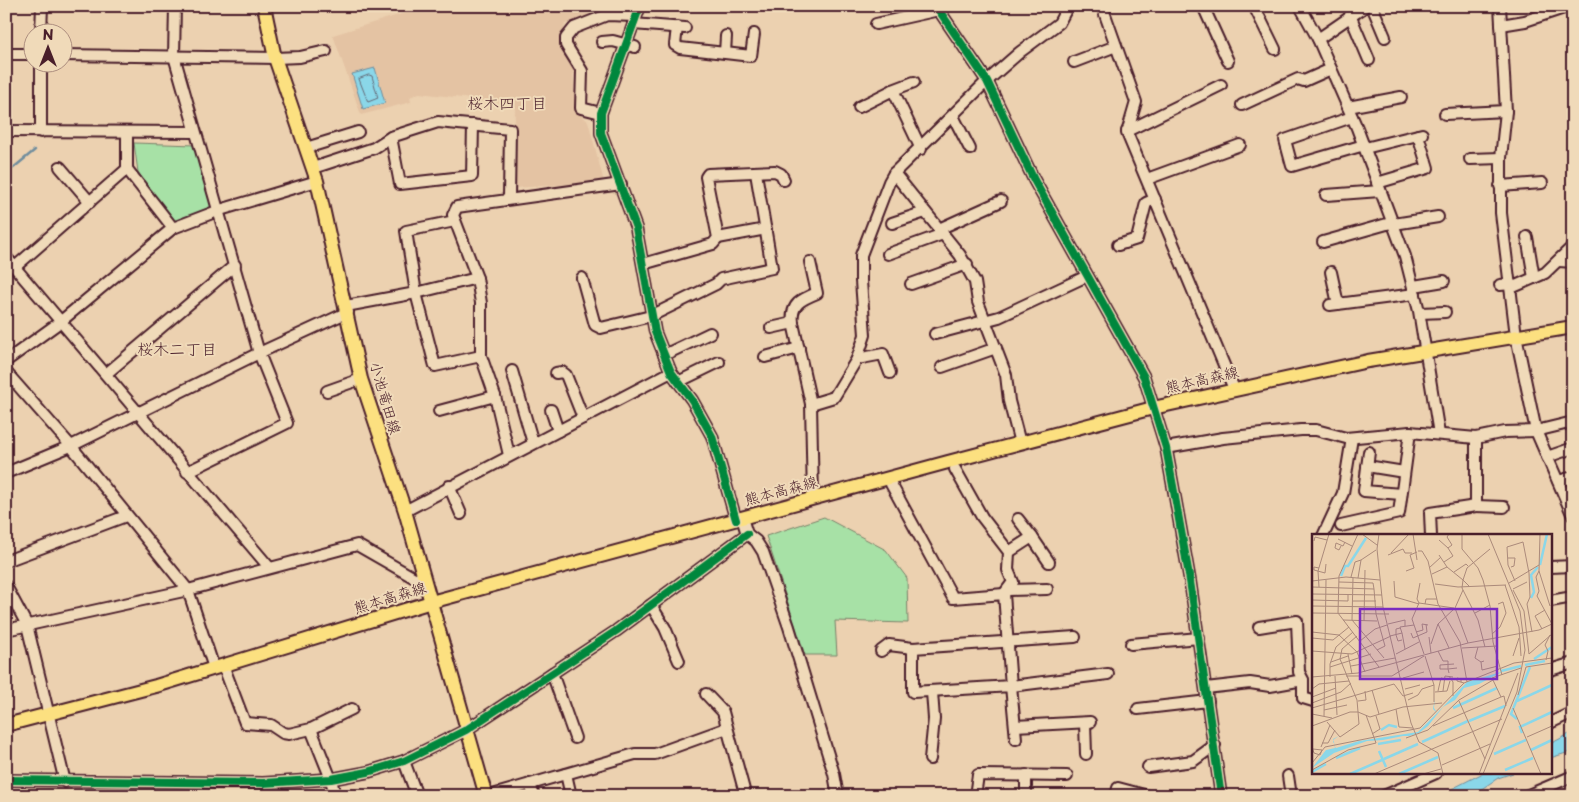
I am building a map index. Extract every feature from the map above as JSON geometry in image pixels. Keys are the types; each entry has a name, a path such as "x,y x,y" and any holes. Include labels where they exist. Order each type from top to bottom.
{"main road":[{"name":"小池竜田線","path":"264,6 275,58 317,181 361,378 405,511 486,796"},
{"name":"熊本高森線","path":"6,725 156,686 431,602 1153,408 1234,389 1425,351 1573,327"}],"street":[{"path":"41,22 42,6"},
{"path":"175,6 174,56 220,210 259,353 287,423 187,472"},
{"path":"811,404 834,397 857,359 866,330 860,281 862,248 883,193 894,173 921,149 987,81 1020,52 1059,23 1068,6"},
{"path":"1102,6 1136,104 1127,132 1234,389"},
{"path":"1203,6 1228,61"},
{"path":"1254,6 1275,49"},
{"path":"1300,6 1318,39 1350,112 1394,223 1420,313 1439,434"},
{"path":"1318,39 1350,15 1366,6"},
{"path":"1372,6 1385,37"},
{"path":"1500,6 1506,111 1500,186 1516,336 1536,431 1573,516"},
{"path":"1501,25 1549,9 1567,7"},
{"path":"876,24 937,8 987,81 1034,180 1144,377 1166,448 1199,638 1221,796"},
{"path":"600,113 581,108 582,71 566,46 566,38 574,28 607,15 636,15 681,28 676,46 751,56 754,34"},
{"path":"636,15 630,46 600,113 603,140 636,228 650,316 671,372 692,400 712,436 739,519 747,534 756,541 762,552 789,627 834,774 838,796"},
{"path":"1350,15 1368,60"},
{"path":"725,53 726,36"},
{"path":"602,42 613,41 630,46"},
{"path":"1074,62 1116,46"},
{"path":"72,55 275,58 300,57 326,52"},
{"path":"6,54 22,54"},
{"path":"1242,105 1298,80 1304,81 1331,69"},
{"path":"41,72 41,132"},
{"path":"859,107 914,82"},
{"path":"1127,132 1221,85"},
{"path":"893,90 897,107 921,149"},
{"path":"1326,195 1379,187 1428,168 1420,134 1364,146 1292,166 1285,140 1350,112 1401,97"},
{"path":"1445,114 1506,111"},
{"path":"953,116 970,149"},
{"path":"313,168 374,148 391,137 442,121 510,129 509,198"},
{"path":"391,137 400,184 472,176 473,125"},
{"path":"6,131 196,132"},
{"path":"127,132 128,169 173,228"},
{"path":"306,148 358,132"},
{"path":"1147,179 1240,145"},
{"path":"1470,159 1501,158"},
{"path":"60,166 90,202"},
{"path":"15,267 128,169"},
{"path":"718,238 707,175 775,171 781,174 784,180"},
{"path":"582,278 596,327 614,326 650,316 716,284 721,279 772,268 756,173"},
{"path":"894,173 966,264 975,282 978,302 1006,375 1009,401 1020,443"},
{"path":"6,361 60,322 173,228 220,210 317,181"},
{"path":"1500,186 1542,183"},
{"path":"509,455 494,396 481,356 481,303 477,278 455,221 454,211 459,206 621,184"},
{"path":"1118,245 1137,239 1146,203 1155,199"},
{"path":"888,254 941,232 1001,201"},
{"path":"892,223 925,212"},
{"path":"1323,242 1394,223 1438,217"},
{"path":"455,221 406,231 416,293 436,366 481,356"},
{"path":"643,264 713,244 718,238 766,229"},
{"path":"1527,237 1534,278"},
{"path":"1500,284 1511,286 1545,273 1573,246"},
{"path":"6,257 106,374 137,414 269,567"},
{"path":"1559,261 1573,262"},
{"path":"810,262 817,293 803,298 796,305 792,314 811,404 813,499"},
{"path":"911,284 966,264"},
{"path":"106,374 235,265"},
{"path":"1331,272 1334,305 1414,290 1444,281"},
{"path":"935,334 984,319 999,317 1087,276"},
{"path":"6,473 71,446 347,309 477,278"},
{"path":"1420,313 1445,312"},
{"path":"772,328 793,323"},
{"path":"664,355 710,334"},
{"path":"765,357 799,348"},
{"path":"942,367 996,348"},
{"path":"857,359 883,354 890,373"},
{"path":"678,382 719,362"},
{"path":"512,371 533,443"},
{"path":"6,372 71,446 188,590 218,667 245,724 271,725 283,734 289,734 311,729 352,709"},
{"path":"556,373 562,372 566,375 583,418"},
{"path":"405,511 449,486 671,372"},
{"path":"328,391 361,378"},
{"path":"440,410 494,396"},
{"path":"551,410 558,431"},
{"path":"1166,448 1223,438 1302,430 1352,438 1410,432 1476,438 1505,432 1536,431 1573,422"},
{"path":"1341,526 1399,513 1410,432"},
{"path":"1324,534 1343,493 1352,438"},
{"path":"1476,438 1476,506"},
{"path":"1547,457 1573,448"},
{"path":"1369,452 1364,491 1401,494"},
{"path":"1367,466 1404,472"},
{"path":"955,469 982,517 1009,552 1008,570 1013,582 1007,592 1008,640 1016,739"},
{"path":"1558,481 1573,476"},
{"path":"891,484 953,598 1047,589"},
{"path":"449,486 461,514"},
{"path":"1431,534 1430,513 1476,506 1504,507"},
{"path":"6,561 126,516"},
{"path":"1018,519 1049,562"},
{"path":"6,780 263,783 331,779 368,772 404,761 466,730 651,605 747,534"},
{"path":"1009,552 1032,537"},
{"path":"6,630 188,590 357,545 425,584"},
{"path":"1552,567 1573,566"},
{"path":"6,586 27,625 65,782"},
{"path":"1552,600 1573,597"},
{"path":"651,605 665,628 679,661"},
{"path":"1259,627 1297,621 1299,672 1303,680 1303,698 1312,701"},
{"path":"881,652 889,646 914,648 1008,640 1075,637"},
{"path":"1131,644 1199,638"},
{"path":"914,648 913,692 1011,686 1108,674"},
{"path":"1552,669 1573,663"},
{"path":"552,673 574,738"},
{"path":"1206,688 1250,683 1270,686 1303,680"},
{"path":"930,759 934,719 932,692"},
{"path":"706,694 722,712 744,790"},
{"path":"1138,709 1208,701"},
{"path":"1552,721 1573,712"},
{"path":"1015,726 1088,722 1086,754"},
{"path":"489,796 635,754 655,754 727,728"},
{"path":"311,729 331,779 335,796"},
{"path":"1148,768 1193,761 1215,745"},
{"path":"404,761 417,796"},
{"path":"566,774 571,796"},
{"path":"1384,796 1434,774"},
{"path":"975,796 978,775 1067,776"},
{"path":"1026,775 1026,796"},
{"path":"1288,776 1291,796"},
{"path":"1526,796 1573,776"},
{"path":"530,784 534,796"},
{"path":"1116,796 1118,788 1148,796"}],"shaded area":[{"path":"404,6 630,6 628,9 601,10 565,24 560,44 573,70 575,111 588,121 604,182 514,188 515,104 419,93 410,97 411,102 361,115 333,35 405,13"}],"green space":[{"path":"134,143 195,145 215,208 172,223 138,172"},
{"path":"824,517 886,550 907,578 908,623 835,621 837,655 805,655 766,536"}],"water":[{"path":"375,68 385,103 363,109 352,74"},
{"path":"1573,732 1573,751 1552,757 1552,743"},
{"path":"1481,774 1510,774 1498,778 1471,796 1438,796"}],"waterway":[{"path":"6,174 35,150"}],"cycle path":[{"path":"640,6 601,113 601,133 636,228 655,332 671,372 692,400 712,436 736,520"},
{"path":"936,6 987,81 1034,180 1144,377 1166,448 1173,486 1190,581 1221,796"},
{"path":"6,780 263,783 331,779 368,772 404,761 466,730 616,631 747,534"}],"district":[{"name":"桜木四丁目","path":"507,103"},
{"name":"桜木二丁目","path":"177,349"}]}
